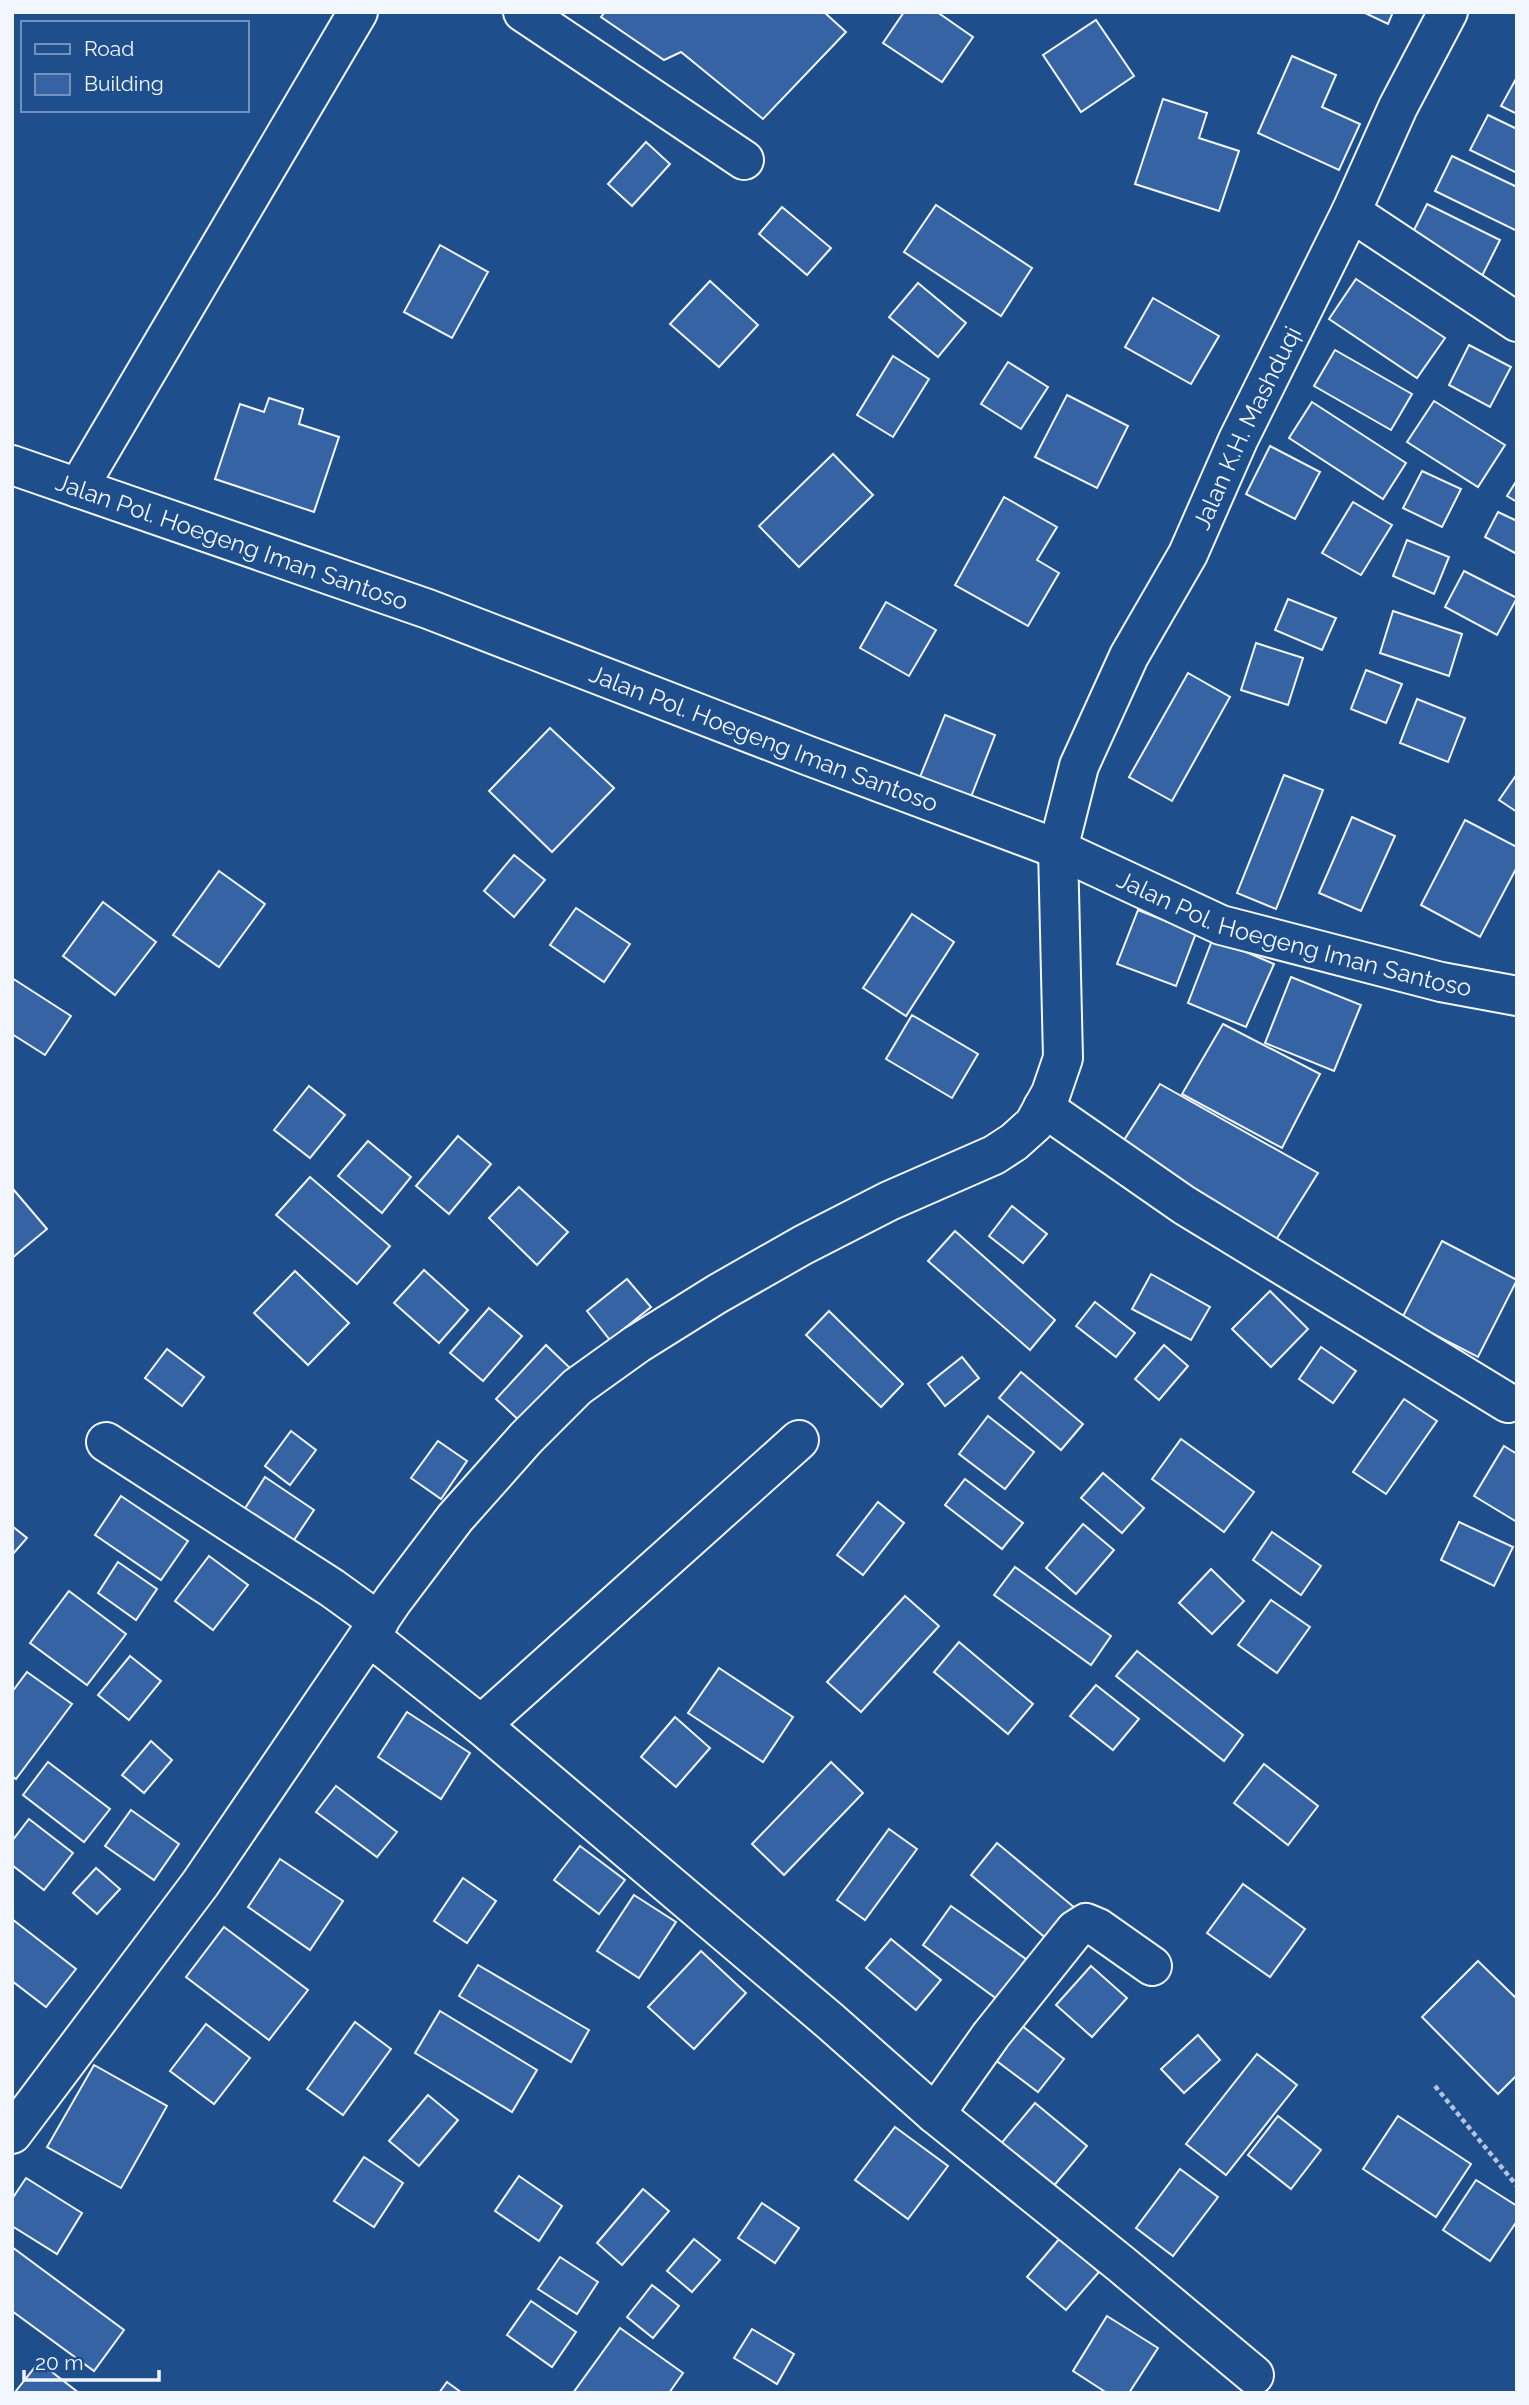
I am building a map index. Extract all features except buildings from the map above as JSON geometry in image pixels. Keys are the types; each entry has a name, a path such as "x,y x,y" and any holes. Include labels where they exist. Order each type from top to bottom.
{"street":[{"path":"78,488 358,12"},
{"path":"523,12 744,160"},
{"name":"Jalan K.H. Mashduqi","path":"12,2134 201,1884 374,1629 456,1518 526,1438 577,1388 637,1344 717,1294 803,1245 889,1201 994,1155 1034,1124 1063,1058 1058,849 1079,766 1123,668 1188,554 1238,439 1351,212 1398,107 1448,12"},
{"path":"1351,212 1517,322"},
{"name":"Jalan Pol. Hoegeng Iman Santoso","path":"12,465 428,609 1058,849 1221,925 1441,982 1517,996"},
{"path":"1043,1107 1184,1205 1508,1403"},
{"path":"481,1725 799,1440"},
{"path":"106,1442 332,1588 481,1725 831,2021 935,2114 1132,2272 1254,2375"},
{"path":"935,2114 991,2035 1075,1930 1086,1923 1098,1928 1152,1966"}],"path":[{"path":"1435,2086 1517,2186"}]}
